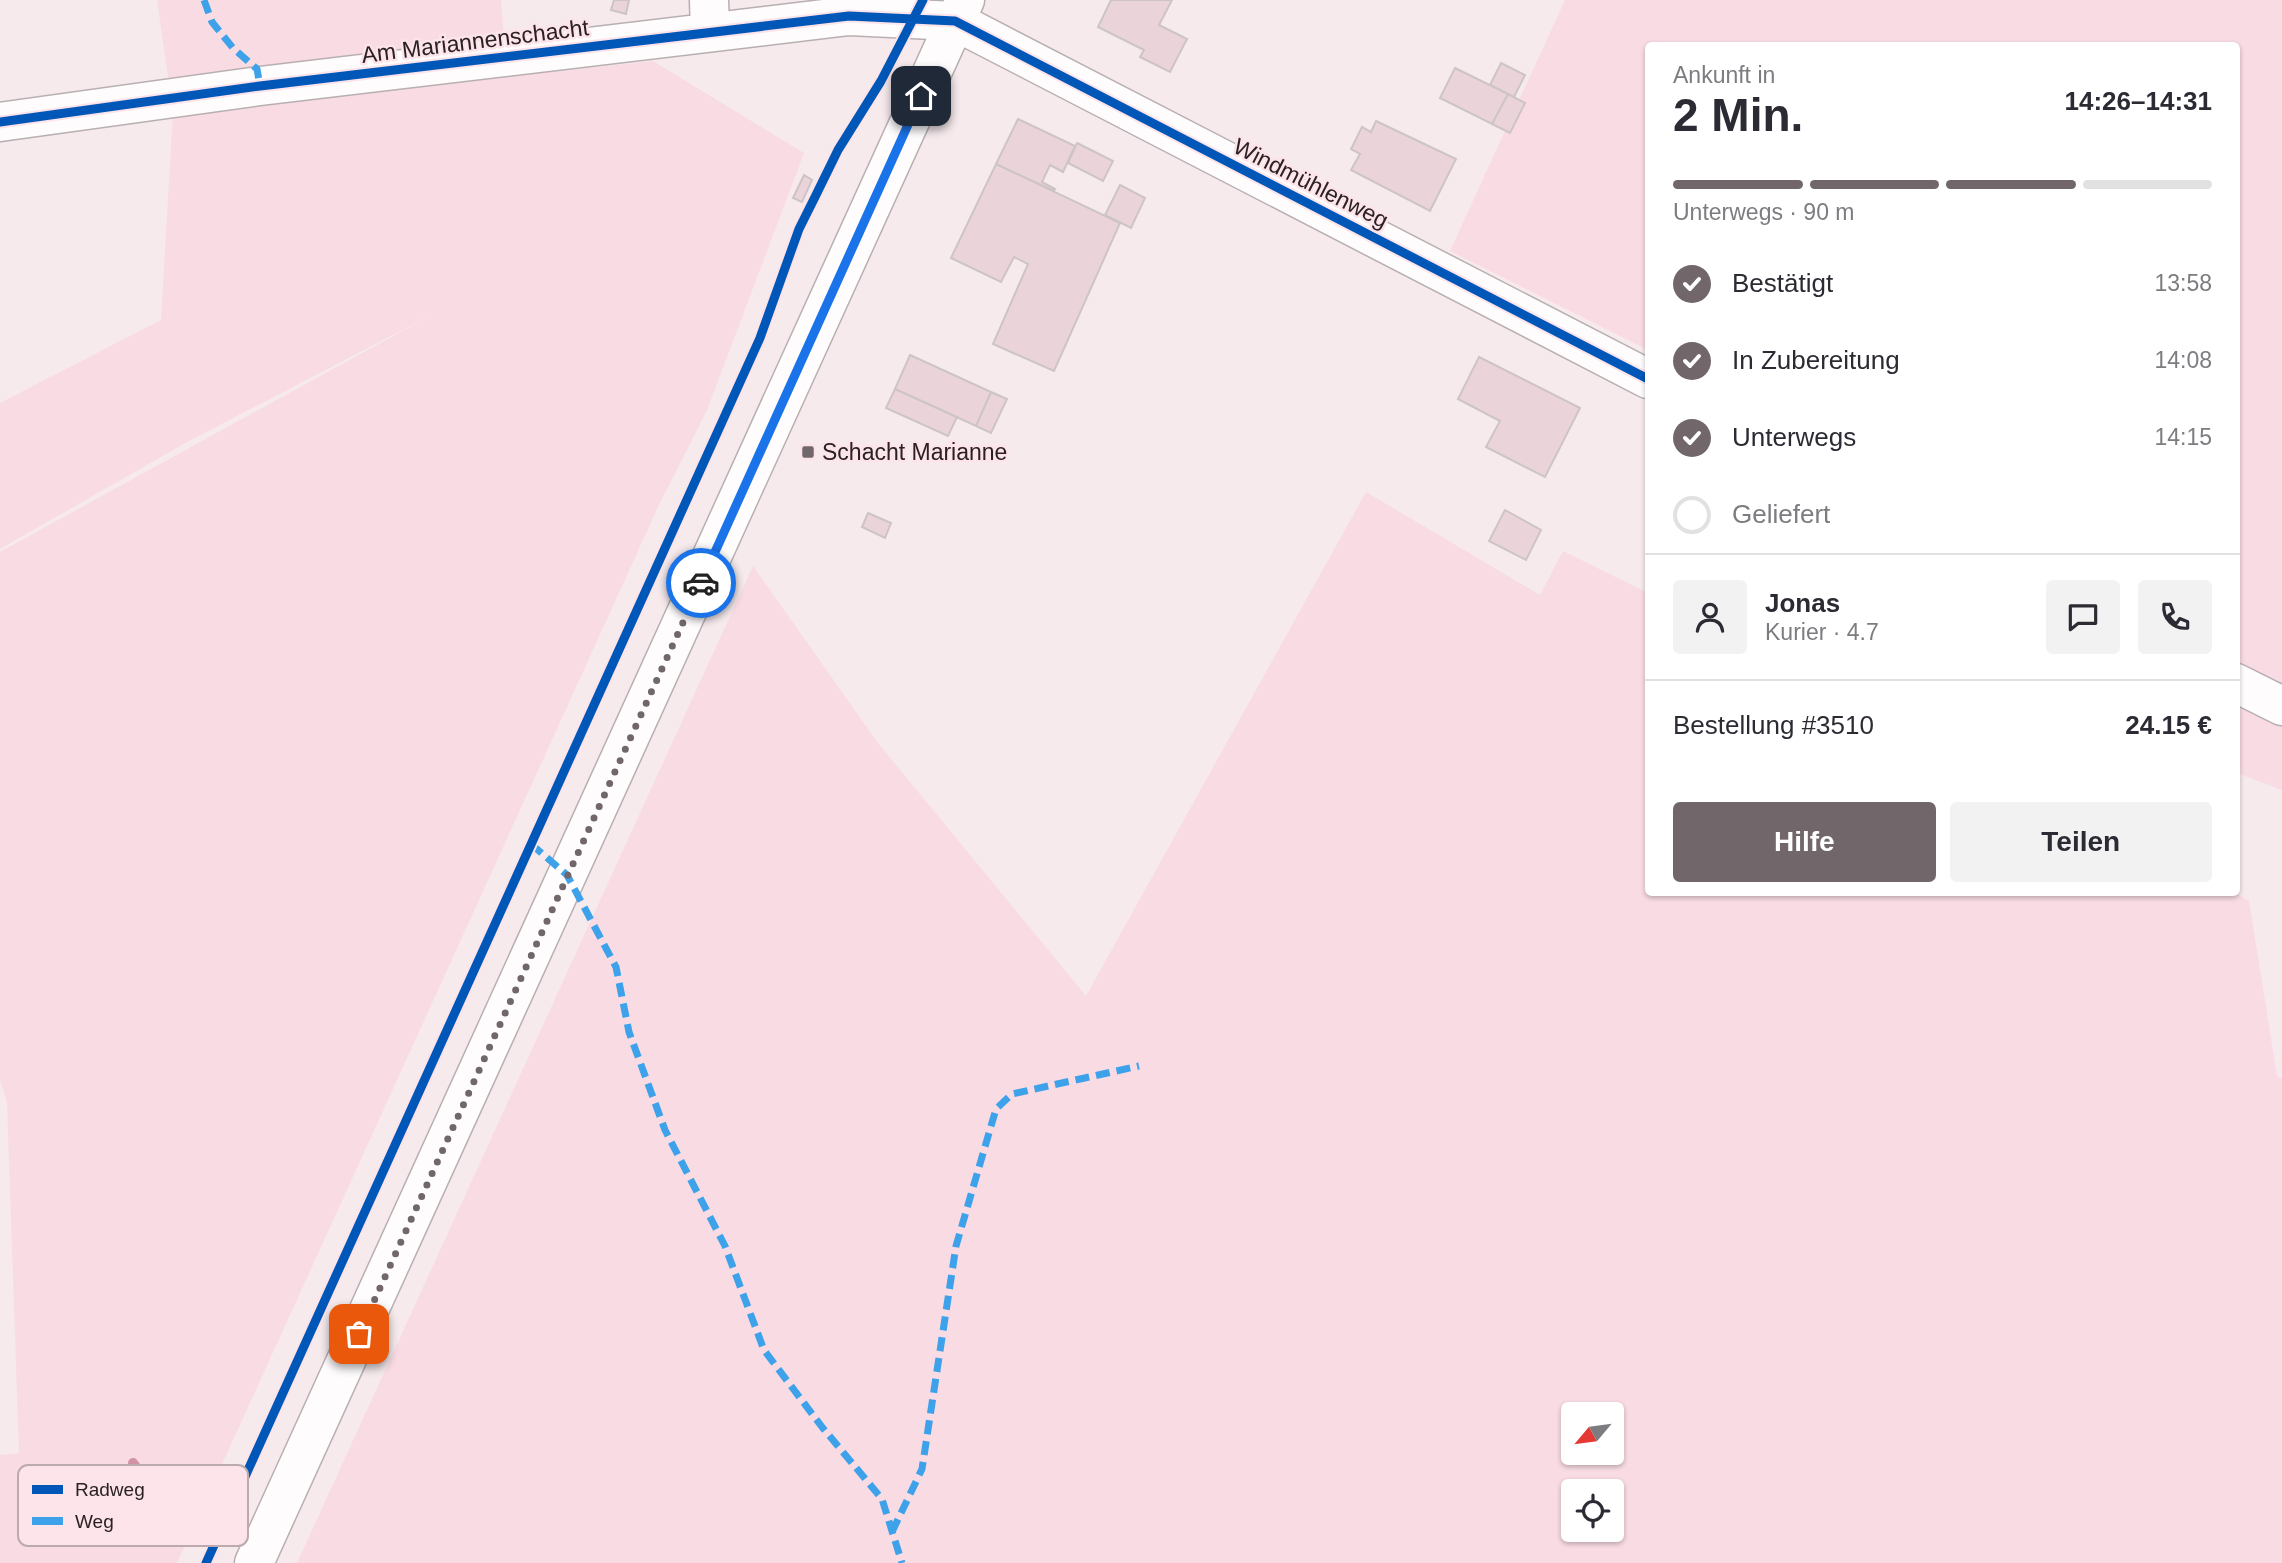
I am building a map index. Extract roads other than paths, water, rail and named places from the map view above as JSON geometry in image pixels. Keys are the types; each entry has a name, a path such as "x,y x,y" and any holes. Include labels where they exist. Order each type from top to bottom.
{"street":[{"name":"Am Mariannenschacht","path":"0,122 260,86 709,16 849,16 960,11"},
{"name":"Windmühlenweg","path":"960,11 1645,377"},
{"path":"254,1563 960,11"},
{"path":"2240,685 2282,706"}],"place":[{"name":"Schacht Marianne","path":"808,452"}]}
